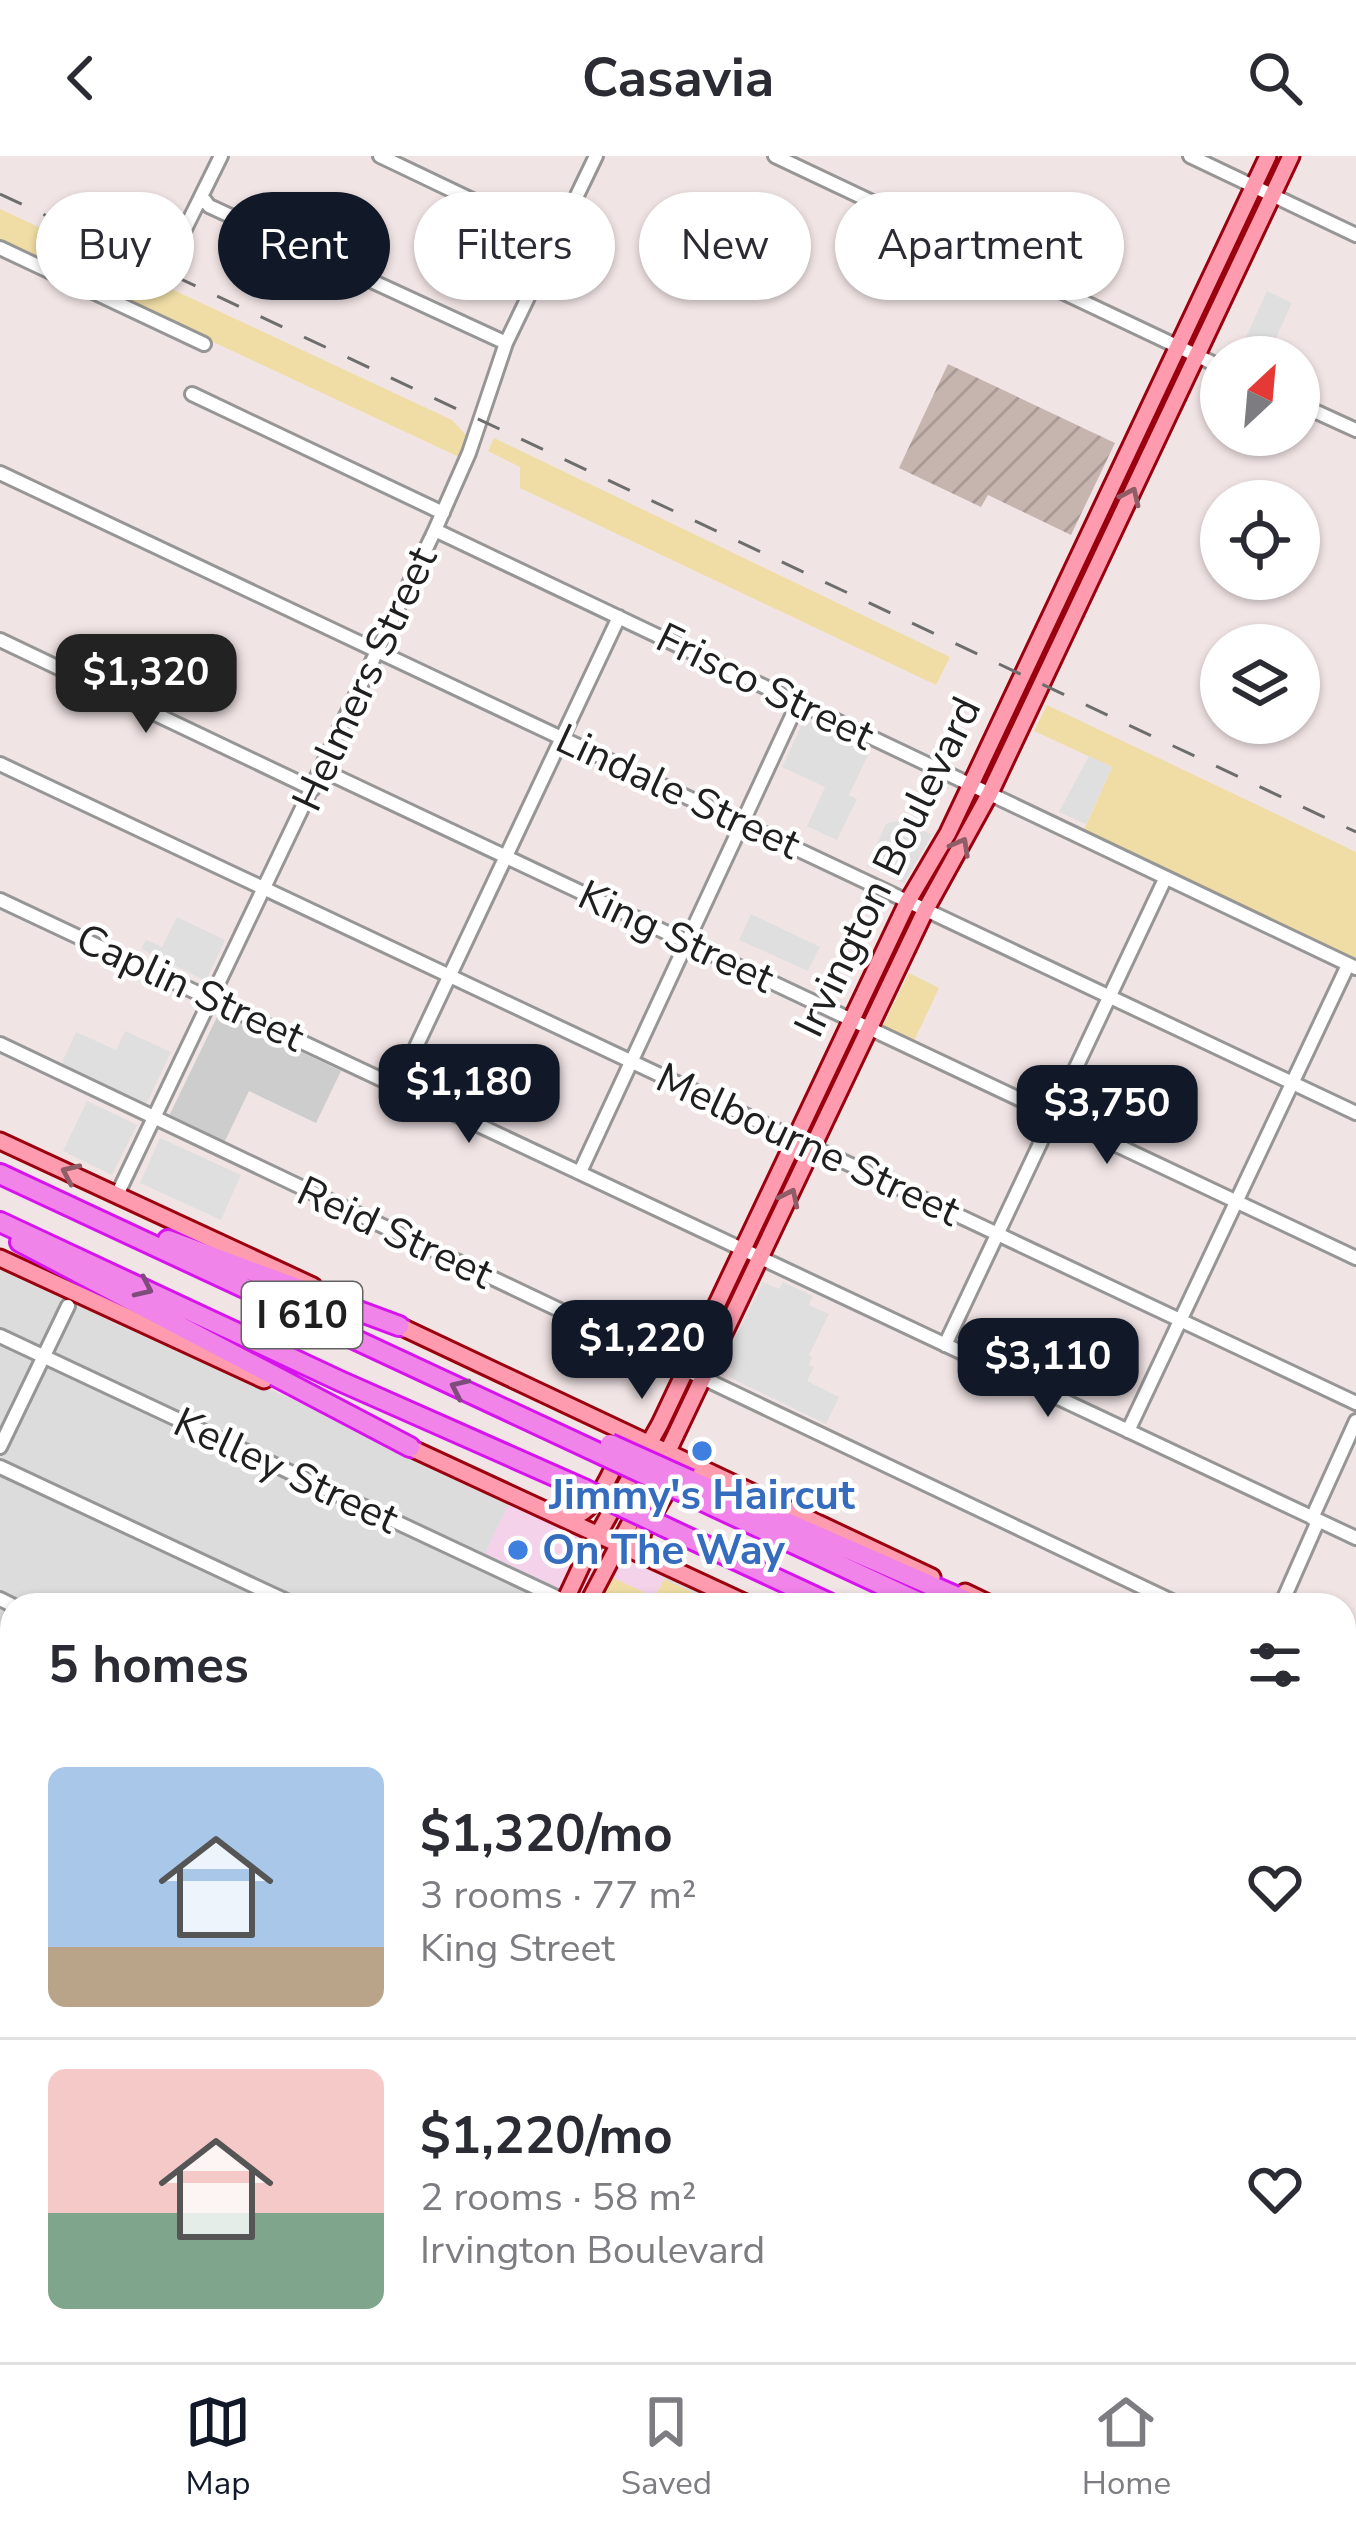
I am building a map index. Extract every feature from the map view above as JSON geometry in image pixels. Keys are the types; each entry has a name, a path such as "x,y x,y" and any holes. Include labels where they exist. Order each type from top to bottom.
{"highway":[{"path":"0,1173 250,1273 399,1326"},
{"name":"I 610","path":"0,1173 569,1440 611,1442 687,1486 901,1593"},
{"path":"0,1226 95,1285 410,1448"},
{"name":"I 610","path":"0,1226 807,1593"},
{"path":"687,1486 947,1593"},
{"path":"688,1537 784,1593"}],"main road":[{"name":"Irvington Boulevard","path":"572,1593 744,1251 908,901 971,784 1268,156"},
{"name":"Irvington Boulevard","path":"592,1593 668,1451 926,909 990,793 1291,156"},
{"path":"1136,439 1154,446"},
{"path":"1094,527 1112,536"},
{"path":"1038,640 1056,649"},
{"path":"988,745 1008,754"},
{"path":"0,1141 399,1326 611,1442 625,1445 590,1508 575,1518 562,1518"},
{"path":"0,1258 724,1593"},
{"path":"611,1442 650,1442 967,1593"},
{"path":"657,1562 645,1548 643,1532 676,1476 692,1468 709,1471"}],"street":[{"path":"194,213 221,156"},
{"path":"380,156 455,192"},
{"name":"Helmers Street","path":"579,192 596,156"},
{"path":"775,156 1200,356"},
{"path":"1190,156 1356,236"},
{"path":"202,198 209,206 506,343"},
{"path":"0,248 204,344"},
{"name":"Helmers Street","path":"117,1195 443,513 470,453 506,343 527,300"},
{"path":"192,394 443,513"},
{"path":"1320,414 1356,430"},
{"name":"Lindale Street","path":"0,473 1356,1113"},
{"name":"Frisco Street","path":"435,530 1352,967"},
{"path":"398,1085 619,617"},
{"path":"0,640 314,789"},
{"path":"580,1172 798,703"},
{"name":"Melbourne Street","path":"0,764 1356,1403"},
{"name":"King Street","path":"322,770 1356,1258"},
{"path":"945,1345 1165,879"},
{"name":"Caplin Street","path":"0,900 1356,1538"},
{"path":"1128,1431 1292,1083 1352,967"},
{"name":"Reid Street","path":"0,1044 1155,1593"},
{"path":"0,1447 68,1306"},
{"name":"Kelley Street","path":"0,1336 544,1593"},
{"path":"1286,1593 1356,1421"},
{"path":"0,1468 269,1593"}],"shaded area":[{"path":"0,209 36,226 36,259 0,242"},
{"path":"1267,291 1292,303 1277,336 1247,336"},
{"path":"124,300 194,300 452,420 469,438 461,458"},
{"path":"948,364 1115,443 1071,535 988,495 981,507 899,468"},
{"path":"494,438 950,657 936,685 520,488 520,467 488,451"},
{"path":"1047,705 1356,852 1356,962 1083,832 1112,767 1034,731"},
{"path":"804,720 870,751 849,795 857,799 837,840 807,826 825,787 782,767"},
{"path":"1089,756 1112,767 1086,824 1059,812"},
{"path":"901,820 932,835 904,883 867,866 886,824"},
{"path":"751,914 820,947 808,971 739,940"},
{"path":"177,917 225,940 206,981 141,949 146,940 162,947"},
{"path":"909,973 939,988 914,1041 883,1026"},
{"path":"219,1013 341,1071 316,1123 249,1091 223,1145 168,1118"},
{"path":"125,1031 171,1052 146,1105 61,1065 76,1032 116,1050"},
{"path":"87,1101 137,1125 112,1175 63,1151"},
{"path":"160,1138 241,1175 221,1220 140,1183"},
{"path":"0,1264 709,1593 0,1593"},
{"path":"763,1282 779,1289 783,1282 813,1296 809,1305 829,1314 809,1355 809,1365 814,1367 807,1381 839,1397 826,1424 729,1377 733,1369 723,1364"},
{"path":"510,1500 667,1573 657,1593 644,1593 611,1578 604,1593 569,1593 485,1553"},
{"path":"611,1577 646,1593 604,1593"},
{"path":"664,1579 694,1593 657,1593"}],"railway":[{"path":"0,194 1356,832"}],"place":[{"name":"Jimmy's Haircut","path":"702,1451"},
{"name":"On The Way","path":"518,1550"}]}
